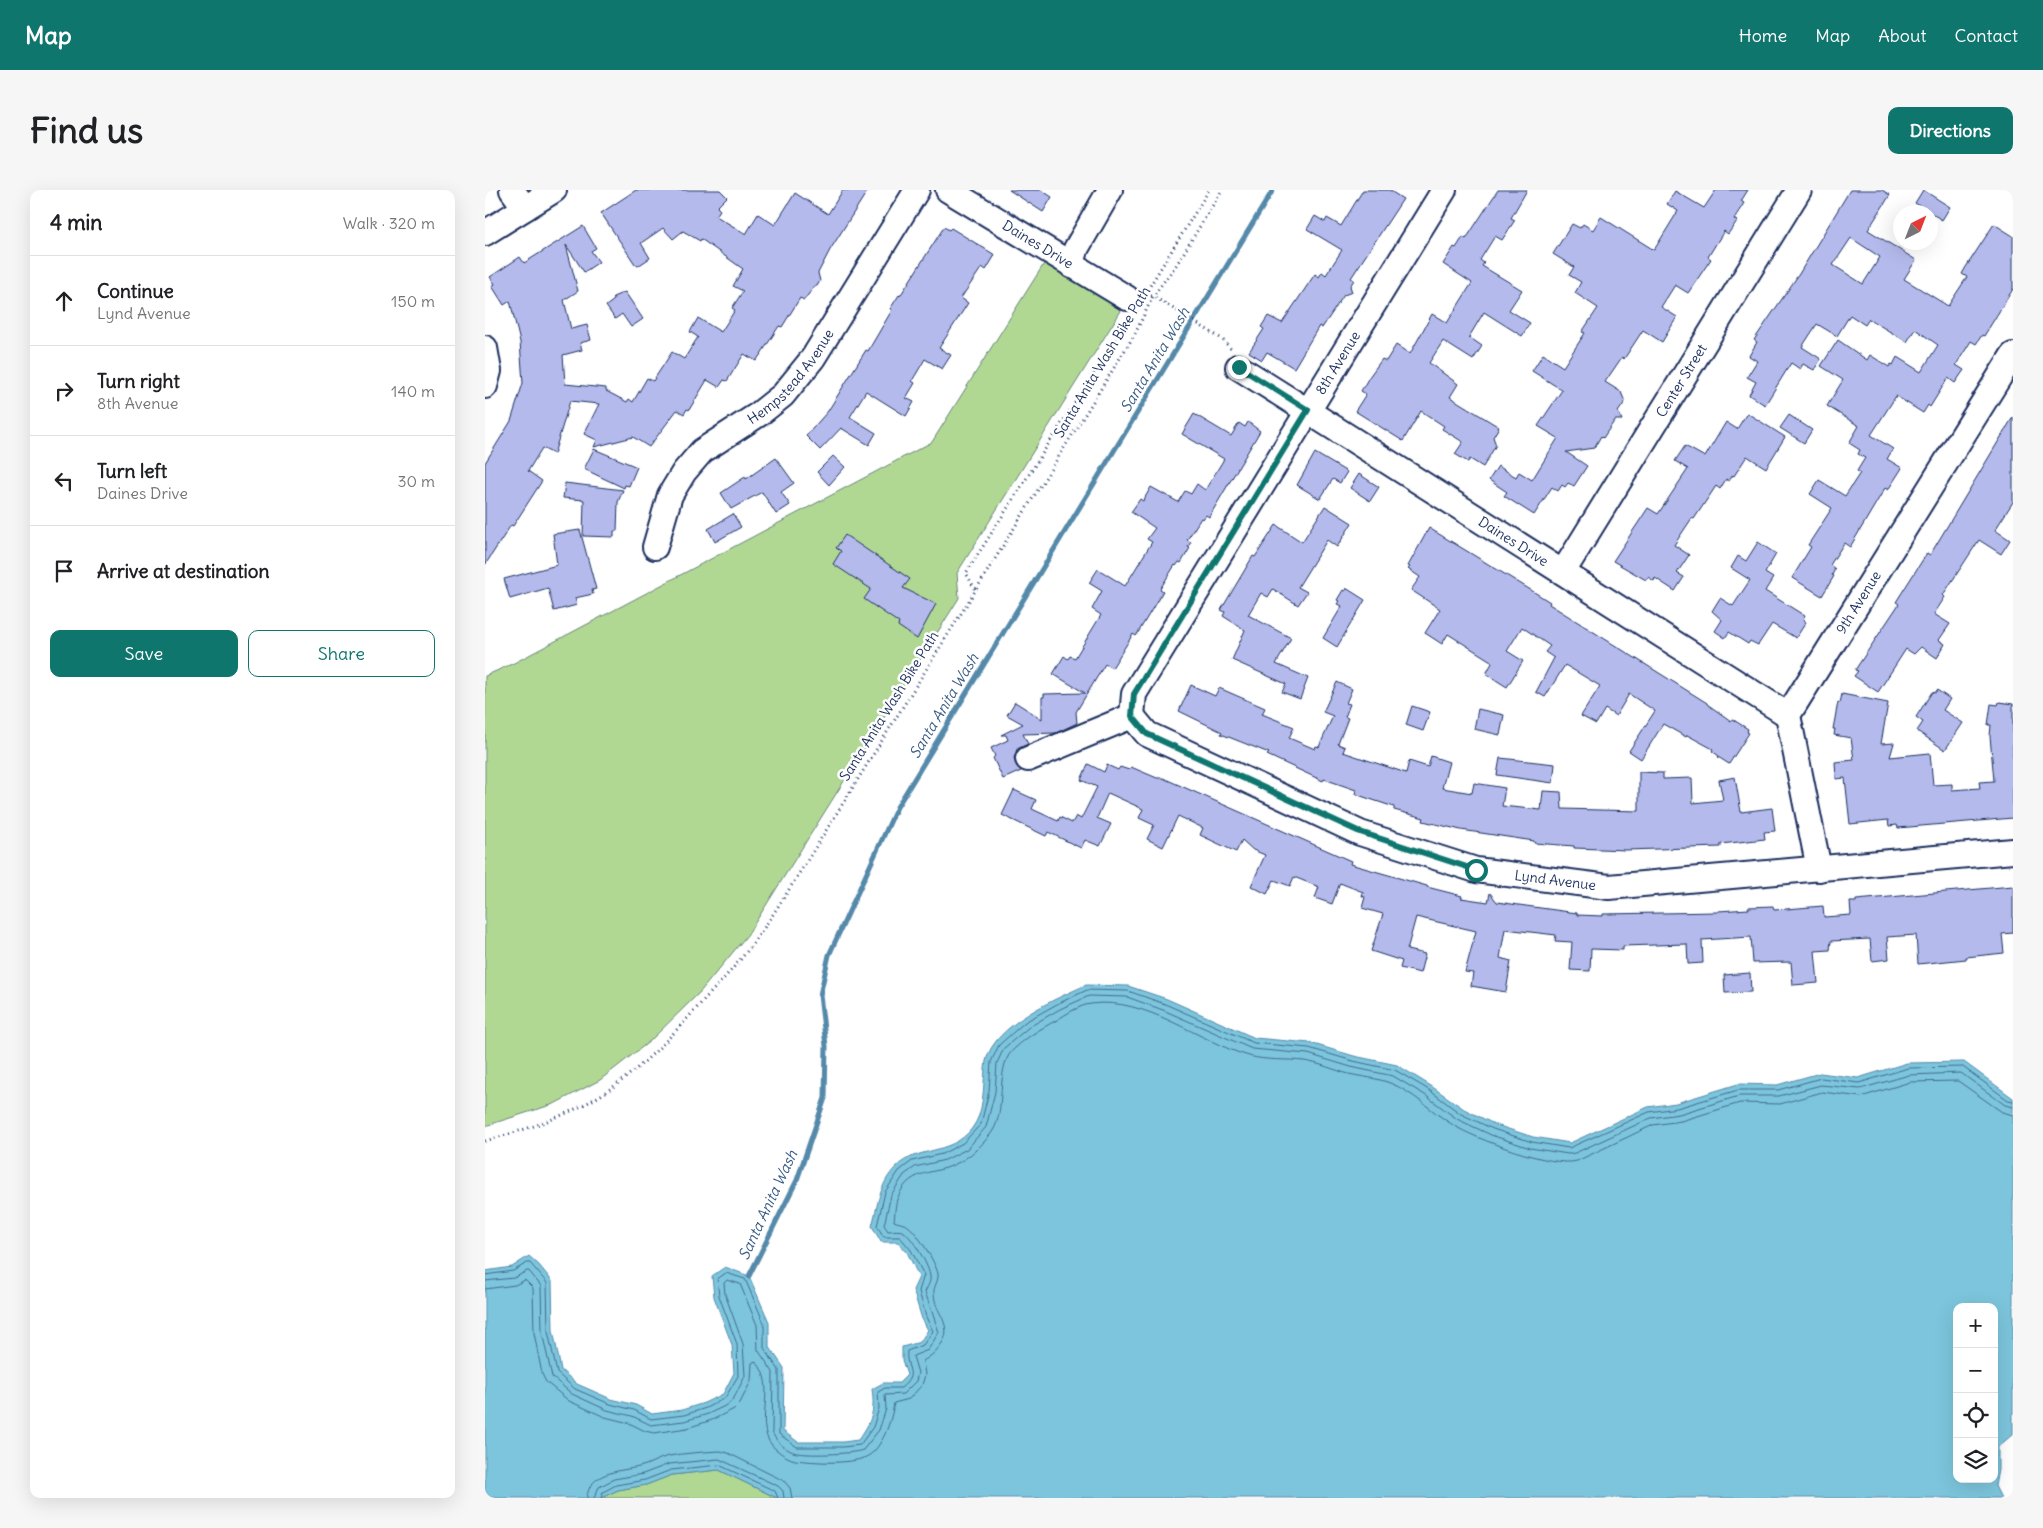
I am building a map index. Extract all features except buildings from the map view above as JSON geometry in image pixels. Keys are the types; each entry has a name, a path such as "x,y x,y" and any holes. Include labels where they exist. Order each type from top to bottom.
{"street":[{"path":"485,233 519,199 554,190"},
{"name":"Hempstead Avenue","path":"655,547 670,495 684,472 701,450 759,414 783,395 813,358 917,190"},
{"name":"Daines Drive","path":"948,190 1135,302"},
{"path":"1072,266 1075,250 1110,190"},
{"name":"8th Avenue","path":"1132,716 1134,694 1444,190"},
{"name":"Center Street","path":"1563,572 1799,190"},
{"path":"485,348 489,371 485,386"},
{"name":"9th Avenue","path":"1788,716 2013,355"},
{"name":"Daines Drive","path":"1239,367 1788,716"},
{"path":"1028,759 1132,716"},
{"name":"Lynd Avenue","path":"1132,716 1147,734 1360,832 1476,870 1609,887 1819,870 2013,851"},
{"path":"1788,716 1819,870"}],"path":[{"path":"975,589 966,572 1135,302 1209,190"},
{"name":"Santa Anita Wash Bike Path","path":"485,1142 520,1132 566,1114 601,1094 636,1069 676,1031 740,959 770,919 802,869 1135,334 1153,296 1177,264 1222,190"},
{"path":"1158,299 1222,339"}],"green space":[{"path":"1057,243 1134,290 957,573 959,598 748,934 700,992 650,1041 600,1080 554,1104 485,1126 485,676 514,663 932,442"},
{"path":"719,1470 777,1498 601,1498 618,1490 646,1485 672,1475"}],"water":[{"path":"1086,985 1128,986 1167,999 1255,1038 1310,1043 1354,1056 1397,1065 1464,1109 1496,1125 1533,1137 1570,1143 1648,1107 1676,1103 1738,1084 1777,1085 1820,1073 1858,1078 1907,1063 1964,1062 2013,1098 2013,1337 2011,1338 2013,1340 2013,1434 1998,1447 1998,1303 1953,1303 1953,1483 1996,1483 1995,1486 2001,1498 777,1498 719,1470 672,1475 646,1485 618,1490 601,1498 485,1498 485,1271 512,1267 529,1256 552,1281 553,1330 561,1370 577,1384 611,1399 636,1405 652,1414 682,1410 723,1394 734,1373 732,1345 714,1297 712,1276 725,1267 749,1276 769,1322 769,1346 784,1368 783,1431 798,1442 858,1440 867,1427 873,1410 872,1389 883,1383 899,1383 907,1375 902,1360 902,1347 920,1342 928,1330 922,1319 913,1290 919,1277 907,1252 898,1242 881,1242 872,1226 886,1180 896,1167 905,1160 948,1146 968,1133 976,1122 981,1108 986,1061 991,1048 1013,1025 1043,1006"}],"waterway":[{"name":"Santa Anita Wash","path":"749,1276 797,1180 825,1098 826,1046 820,995 829,955 897,807 1273,190"}],"route":[{"path":"1239,367 1308,410 1134,694 1132,716 1147,734 1360,832 1476,870"}]}
